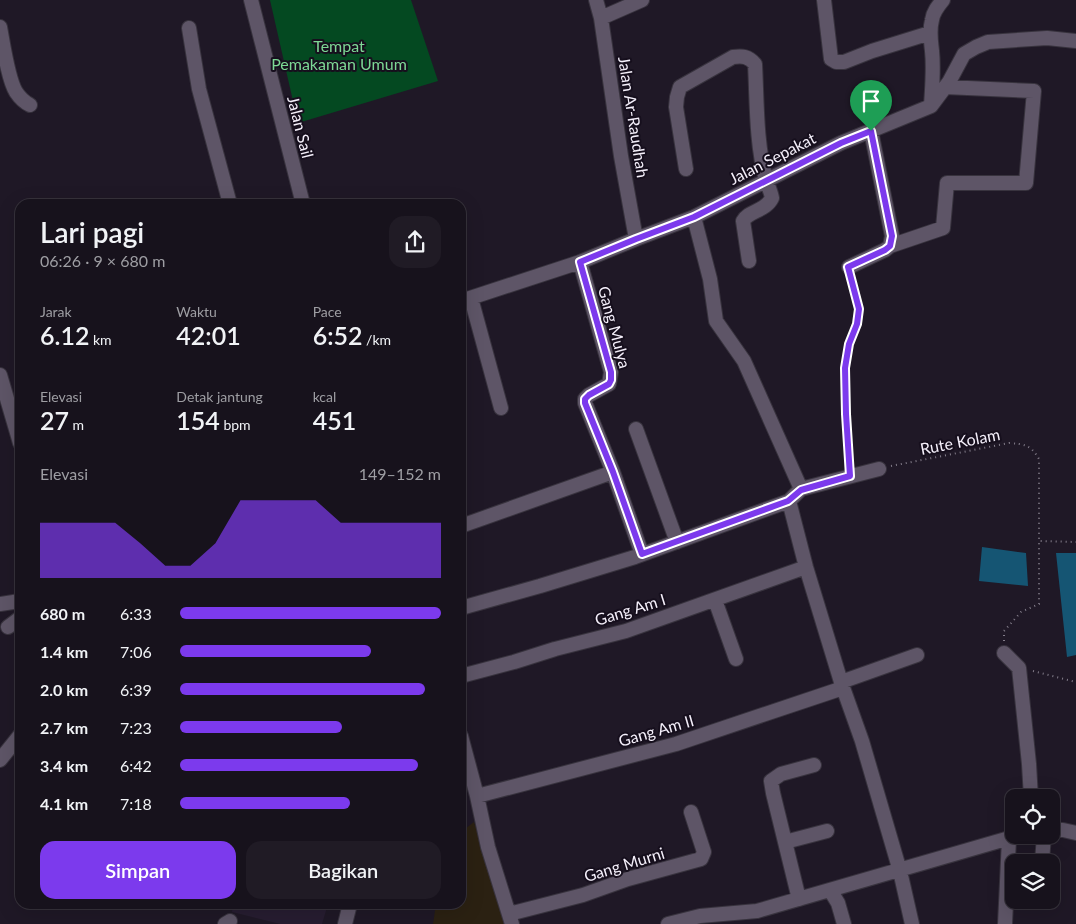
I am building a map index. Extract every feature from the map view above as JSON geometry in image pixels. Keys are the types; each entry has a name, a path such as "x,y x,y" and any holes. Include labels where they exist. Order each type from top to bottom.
{"street":[{"name":"Jalan Sail","path":"251,0 303,199"},
{"name":"Jalan Ar-Raudhah","path":"596,0 601,18 621,156 636,239"},
{"path":"601,18 642,0"},
{"path":"824,0 831,60 836,62 844,62 930,33"},
{"path":"931,106 933,74 930,33 935,10 944,0"},
{"path":"0,27 11,81 15,91 23,101 30,105"},
{"path":"189,28 199,89 229,199"},
{"path":"931,106 945,87 964,54 976,47 988,42 1047,38 1076,42"},
{"path":"686,169 676,107 680,87 733,57 742,56 749,58 754,64 760,147 766,181 772,196 772,201 762,209 744,218 749,261"},
{"path":"848,267 890,246 942,228 947,183 1026,183 1034,91 945,87"},
{"name":"Jalan Sepakat","path":"466,299 580,262 694,217 841,143 931,106"},
{"path":"871,131 892,236 890,246"},
{"path":"694,217 710,279 716,321 744,361 801,490"},
{"name":"Gang Mulya","path":"580,262 611,372 609,384 589,395 585,399 585,403 613,472 642,554"},
{"path":"466,299 501,408"},
{"path":"0,375 15,427"},
{"path":"636,429 677,542"},
{"path":"466,607 642,554 788,501 801,490 879,469"},
{"path":"466,524 613,472"},
{"path":"788,501 842,685 862,741 900,871 912,924"},
{"name":"Gang Am I","path":"466,675 626,631 806,567"},
{"path":"715,600 736,660"},
{"path":"0,604 15,602"},
{"path":"8,627 15,622"},
{"path":"1004,653 1019,668 1030,789"},
{"name":"Gang Am II","path":"477,796 676,744 842,685 917,655"},
{"path":"0,760 15,741"},
{"path":"466,755 488,847 511,919"},
{"path":"799,899 772,793 771,781 781,774 814,765"},
{"name":"Gang Murni","path":"511,919 628,879 701,858 704,852 691,812"},
{"path":"784,842 828,830"},
{"path":"1060,830 1076,833"},
{"path":"668,924 700,916 757,911 1005,840"},
{"path":"1005,924 1013,844"},
{"path":"830,890 838,903 844,924"},
{"path":"345,924 349,909"}],"path":[{"path":"848,267 859,309 857,324 849,344 845,368 850,476"},
{"name":"Rute Kolam","path":"879,469 1009,443 1021,444 1034,450 1039,459 1038,541"},
{"path":"1004,653 1004,631 1021,612 1039,604 1038,541 1076,542"},
{"path":"1019,668 1076,682"}],"shaded area":[{"path":"474,822 506,924 433,924 435,909 466,909 466,828"},
{"path":"232,909 326,909 322,924 280,924 232,912"}],"green space":[{"name":"Tempat Pemakaman Umum","path":"270,0 411,0 438,81 298,123"}],"water":[{"path":"982,547 1026,553 1028,586 979,581"},
{"path":"1056,553 1076,553 1076,655 1067,657"}],"route":[{"path":"871,131 892,236 890,246 885,250 848,267 859,309 857,324 849,344 845,368 850,476 801,490 788,501 642,554 613,472 585,403 585,399 589,395 609,384 611,372 580,262 694,217 841,143 871,131"}]}
